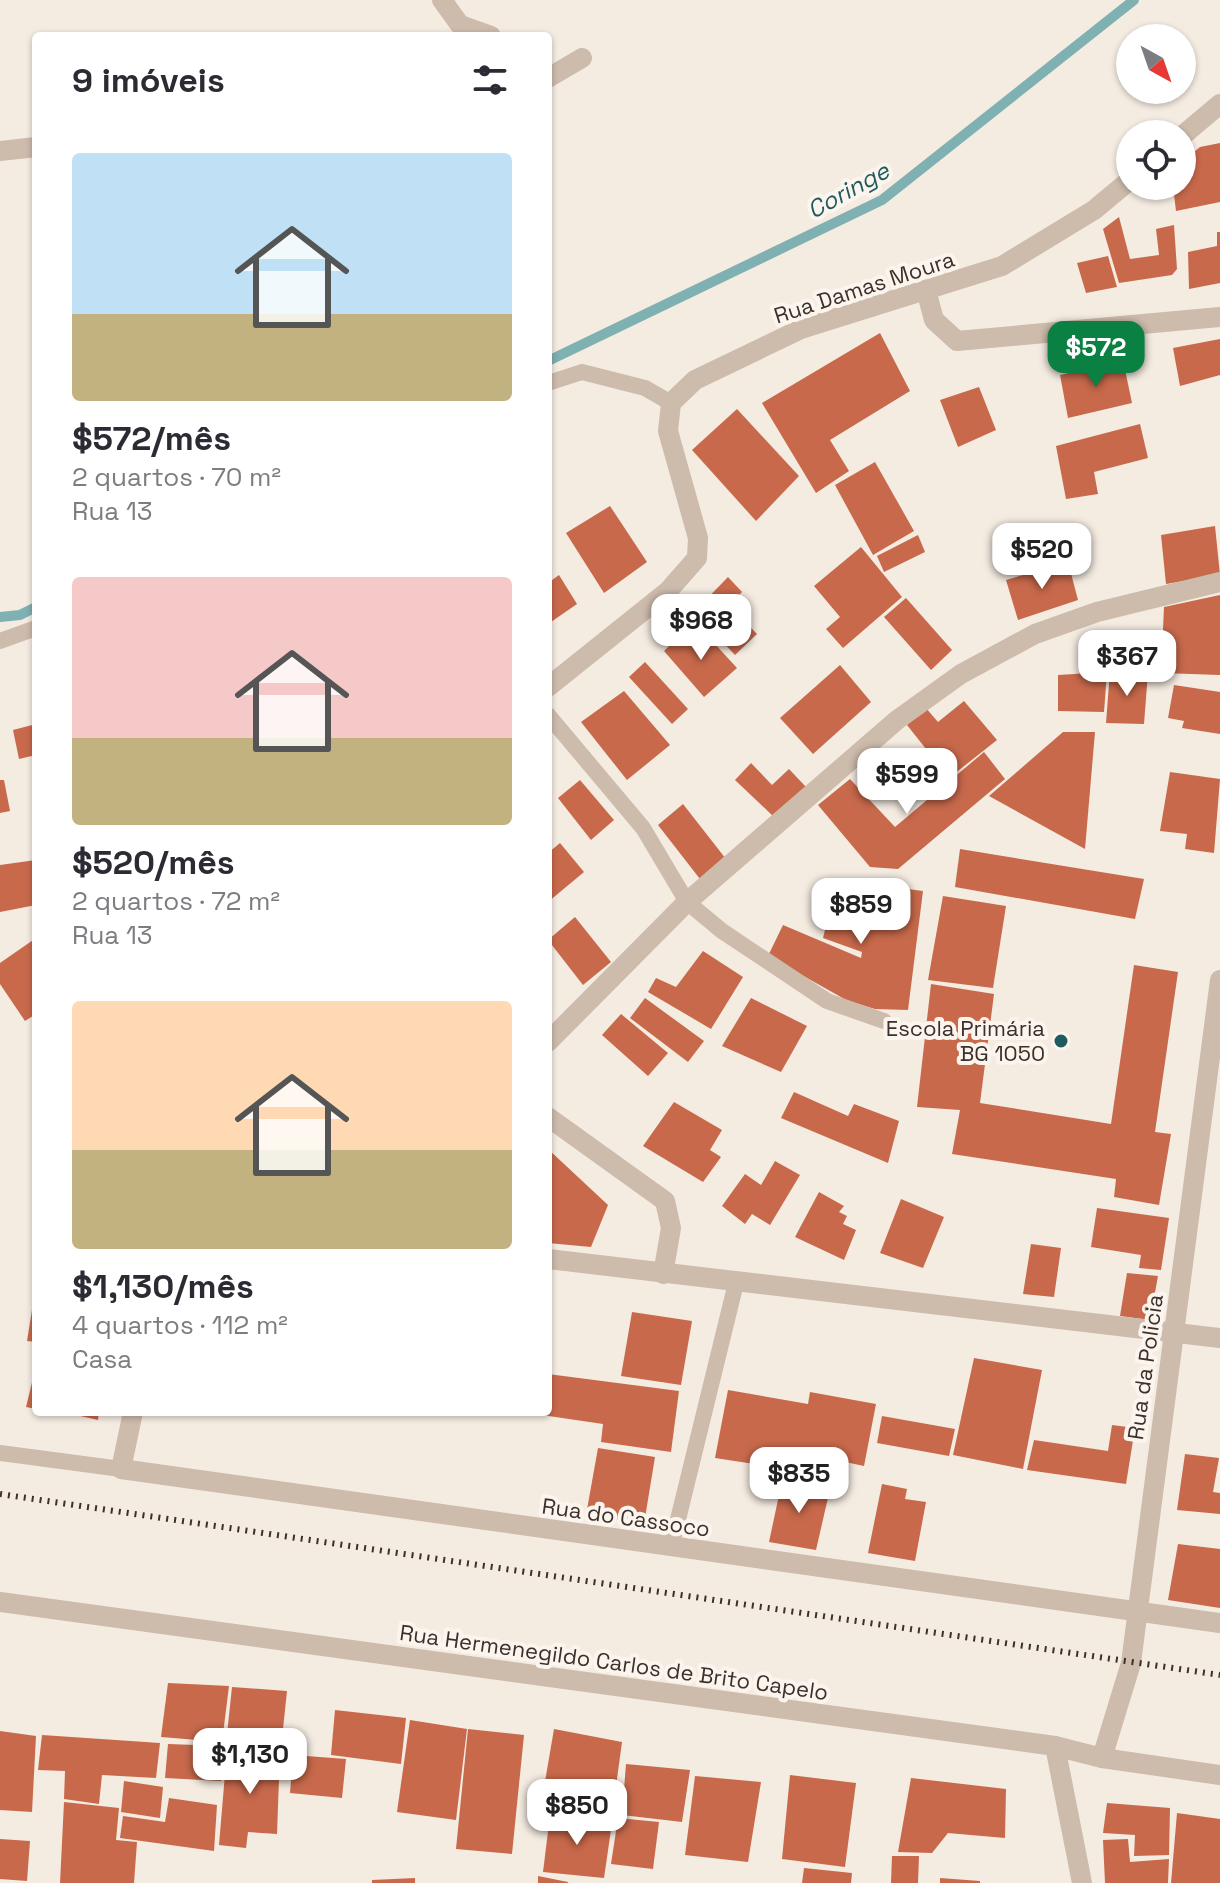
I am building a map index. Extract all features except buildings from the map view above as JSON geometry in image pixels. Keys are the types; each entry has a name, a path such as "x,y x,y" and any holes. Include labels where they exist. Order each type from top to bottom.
{"street":[{"path":"442,0 460,25 480,32"},
{"path":"552,76 582,58"},
{"path":"1196,124 1220,104"},
{"path":"0,151 32,147"},
{"name":"Rua Damas Moura","path":"671,403 695,380 801,329 1002,266 1094,210 1116,192"},
{"path":"926,290 934,320 957,341 1220,317"},
{"path":"552,684 668,591 697,558 698,538 668,431 671,403"},
{"path":"552,1038 687,902 897,720 961,674 1035,634 1097,612 1220,582"},
{"name":"Rua da Policia","path":"1102,1758 1131,1663 1220,980"},
{"path":"552,1120 665,1201 671,1228 663,1274"},
{"path":"552,1260 736,1283 1174,1330 1220,1338"},
{"path":"121,1469 132,1416"},
{"name":"Rua do Cassoco","path":"121,1469 1220,1623"},
{"name":"Rua Hermenegildo Carlos de Brito Capelo","path":"0,1602 1055,1746 1102,1758 1220,1775"},
{"path":"1055,1746 1082,1883"}],"lane":[{"path":"552,382 582,372 645,388 671,403"},
{"path":"0,641 32,629"},
{"path":"552,720 643,828 687,902 722,931 827,1001 884,1021"},
{"path":"671,1548 736,1283"},
{"path":"0,1453 121,1469"}],"waterway":[{"name":"Coringe","path":"552,359 882,200 1134,0"},
{"name":"Coringe","path":"0,617 20,615 32,609"}],"railway":[{"path":"0,1494 1220,1675"}],"place":[{"name":"Escola Primária BG 1050","path":"1061,1041"}]}
